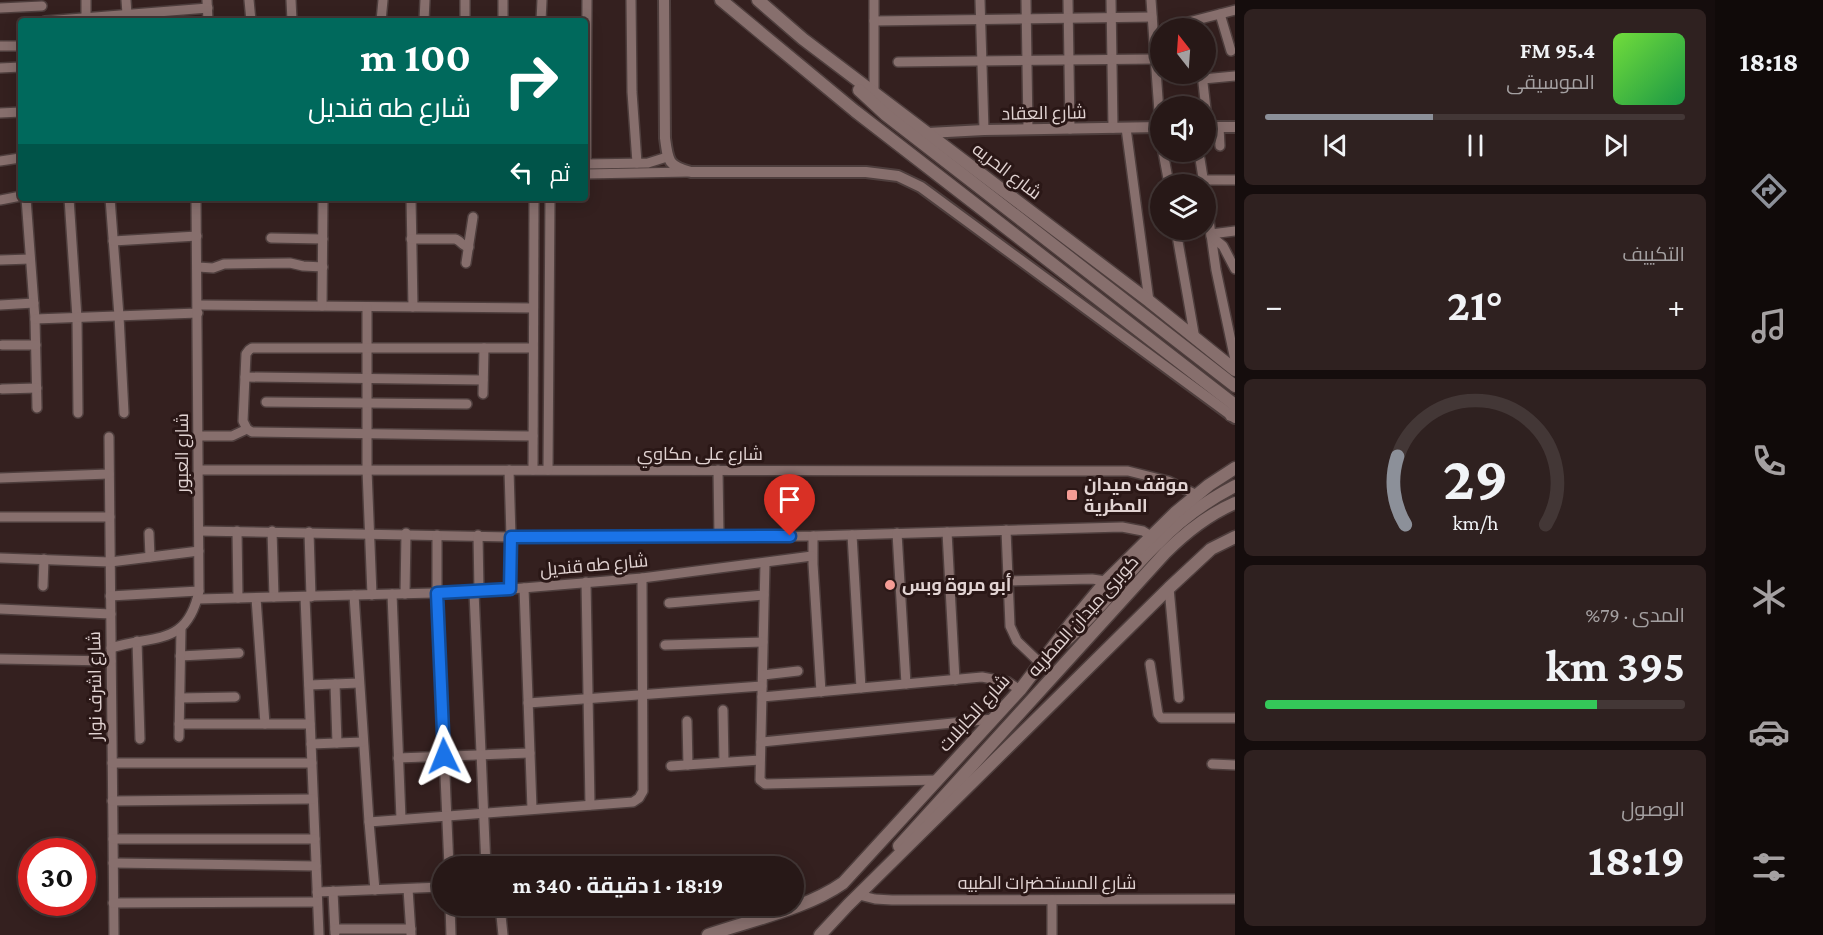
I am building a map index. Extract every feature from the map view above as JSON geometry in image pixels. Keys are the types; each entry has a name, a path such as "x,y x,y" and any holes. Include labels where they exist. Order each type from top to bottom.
{"main road":[{"path":"721,0 855,111 1163,349 1234,413"},
{"name":"شارع الحريه","path":"758,0 803,39 1149,301 1235,370"},
{"path":"803,39 886,115 1235,386"},
{"name":"شارع الكابلات","path":"708,935 723,932 812,900 843,883 1020,690 1106,581 1157,544 1197,495 1235,468"},
{"name":"كوبرى ميدان المطريه","path":"1049,653 1079,628 1157,544 1194,511 1235,486"},
{"name":"كوبرى ميدان المطريه","path":"876,878 909,834 1157,544 1183,535 1200,521 1235,503"},
{"path":"820,935 1169,588 1211,549 1235,537"}],"street":[{"path":"86,0 86,18"},
{"path":"126,0 130,16"},
{"path":"169,0 170,11"},
{"path":"249,0 251,18"},
{"path":"291,0 292,18"},
{"path":"381,18 383,0"},
{"path":"424,18 425,0"},
{"path":"465,0 465,18"},
{"path":"503,0 503,18"},
{"path":"541,18 542,0"},
{"path":"587,0 587,18"},
{"path":"631,0 632,92 637,163"},
{"path":"664,0 667,157 672,165 691,172"},
{"path":"874,0 874,92"},
{"path":"980,0 984,130"},
{"path":"1026,0 1028,129"},
{"path":"1068,0 1070,129"},
{"path":"1111,0 1113,128"},
{"path":"874,21 1152,17 1151,0"},
{"path":"0,8 42,3 43,18"},
{"path":"101,18 157,16 170,11 207,4"},
{"path":"1210,18 1235,9"},
{"path":"1220,14 1231,51"},
{"path":"0,46 18,46"},
{"path":"898,62 1112,59 1150,65"},
{"path":"0,68 18,67"},
{"path":"1216,76 1235,76"},
{"path":"0,113 18,112"},
{"name":"شارع العقاد","path":"928,133 1150,127"},
{"path":"1216,127 1235,127"},
{"path":"1126,128 1149,301"},
{"path":"1216,138 1220,146"},
{"path":"588,167 648,163 667,157"},
{"path":"0,161 18,158"},
{"path":"588,167 691,172 874,172 898,176 921,187 1234,413"},
{"path":"1216,181 1235,180"},
{"path":"0,200 18,197"},
{"path":"26,201 35,319 37,408"},
{"path":"69,201 77,318 78,413"},
{"path":"110,201 124,413"},
{"name":"شارع العبور","path":"181,629 199,595 196,201"},
{"path":"322,306 323,201"},
{"path":"411,201 412,307"},
{"path":"533,470 534,201"},
{"path":"548,470 550,201"},
{"path":"466,263 473,217"},
{"path":"1216,234 1235,231"},
{"path":"113,241 197,236"},
{"path":"271,238 323,239"},
{"path":"411,239 455,239 469,248"},
{"path":"1178,240 1195,339"},
{"path":"1212,240 1235,360"},
{"path":"1216,240 1223,246 1235,268 1216,270"},
{"path":"1,260 30,259"},
{"path":"198,267 213,268 224,264 290,262 303,266 323,267"},
{"path":"0,305 34,303"},
{"path":"35,319 119,316 198,309 322,306 533,308"},
{"path":"367,307 366,434 372,595"},
{"path":"2,345 36,345"},
{"path":"533,348 252,348 246,354 243,421 247,429 252,432 533,436"},
{"path":"483,394 484,348"},
{"path":"245,376 483,380"},
{"path":"2,389 37,388"},
{"path":"266,402 467,404"},
{"path":"199,436 232,436 247,429"},
{"name":"شارع اشرف نوار","path":"109,437 114,935"},
{"name":"شارع على مكاوي","path":"199,470 1128,471 1168,481 1197,495"},
{"path":"509,470 510,589"},
{"path":"718,470 719,536"},
{"path":"0,478 109,474"},
{"path":"0,517 110,518"},
{"path":"199,531 406,533 511,537 813,536 1122,527 1143,531 1157,544"},
{"path":"1006,530 1010,626 1013,636 1041,664"},
{"path":"237,531 238,598"},
{"path":"272,531 274,597"},
{"path":"309,532 309,685 319,935"},
{"path":"947,532 955,680"},
{"path":"149,533 150,557"},
{"path":"405,594 406,533"},
{"path":"897,533 906,684"},
{"path":"438,535 437,593 448,856"},
{"path":"852,535 861,688"},
{"path":"478,536 476,592 485,856"},
{"path":"813,536 812,556 821,692"},
{"path":"0,558 110,562 199,551"},
{"name":"شارع طه قنديل","path":"110,596 199,595 256,598 476,592 642,578 812,556"},
{"path":"43,586 44,559"},
{"path":"765,562 760,780 765,784 937,780"},
{"path":"369,822 636,800 641,795 642,787 642,578"},
{"path":"1008,581 1092,579 1106,581"},
{"path":"586,582 590,805"},
{"path":"524,588 532,809"},
{"path":"1169,588 1179,698"},
{"path":"392,594 401,819"},
{"path":"354,595 375,890"},
{"path":"669,603 764,595"},
{"path":"256,598 265,724"},
{"path":"0,609 111,614"},
{"path":"111,648 168,636 181,629"},
{"path":"179,737 181,629"},
{"path":"137,641 140,739"},
{"path":"665,645 763,642"},
{"path":"180,656 239,653"},
{"path":"0,659 111,661"},
{"path":"1150,664 1157,712 1161,718 1235,718"},
{"path":"763,675 798,671"},
{"path":"762,697 982,677 1008,681 1020,690"},
{"path":"309,685 360,683"},
{"path":"335,684 337,743"},
{"path":"528,704 762,686"},
{"path":"180,698 235,697"},
{"path":"723,710 724,762"},
{"path":"761,742 993,719"},
{"path":"687,721 688,765"},
{"path":"179,724 310,724"},
{"path":"311,744 363,742"},
{"path":"398,758 530,753"},
{"path":"671,766 760,760"},
{"path":"112,763 312,763"},
{"path":"1212,764 1235,765"},
{"path":"112,801 313,799"},
{"path":"113,839 315,838"},
{"path":"113,863 316,866"},
{"path":"113,903 317,897 333,891 432,887"},
{"path":"333,891 335,932 411,932 408,888"},
{"name":"شارع المستحضرات الطبيه","path":"859,895 892,900 1235,898"},
{"path":"1052,900 1052,935"},
{"path":"450,916 451,935"},
{"path":"501,916 503,935"}],"place":[{"name":"موقف ميدان المطرية","path":"1072,495"},
{"name":"أبو مروة وبس","path":"890,585"}],"route":[{"path":"444,756 437,593 510,589 511,537 790,536"}]}
